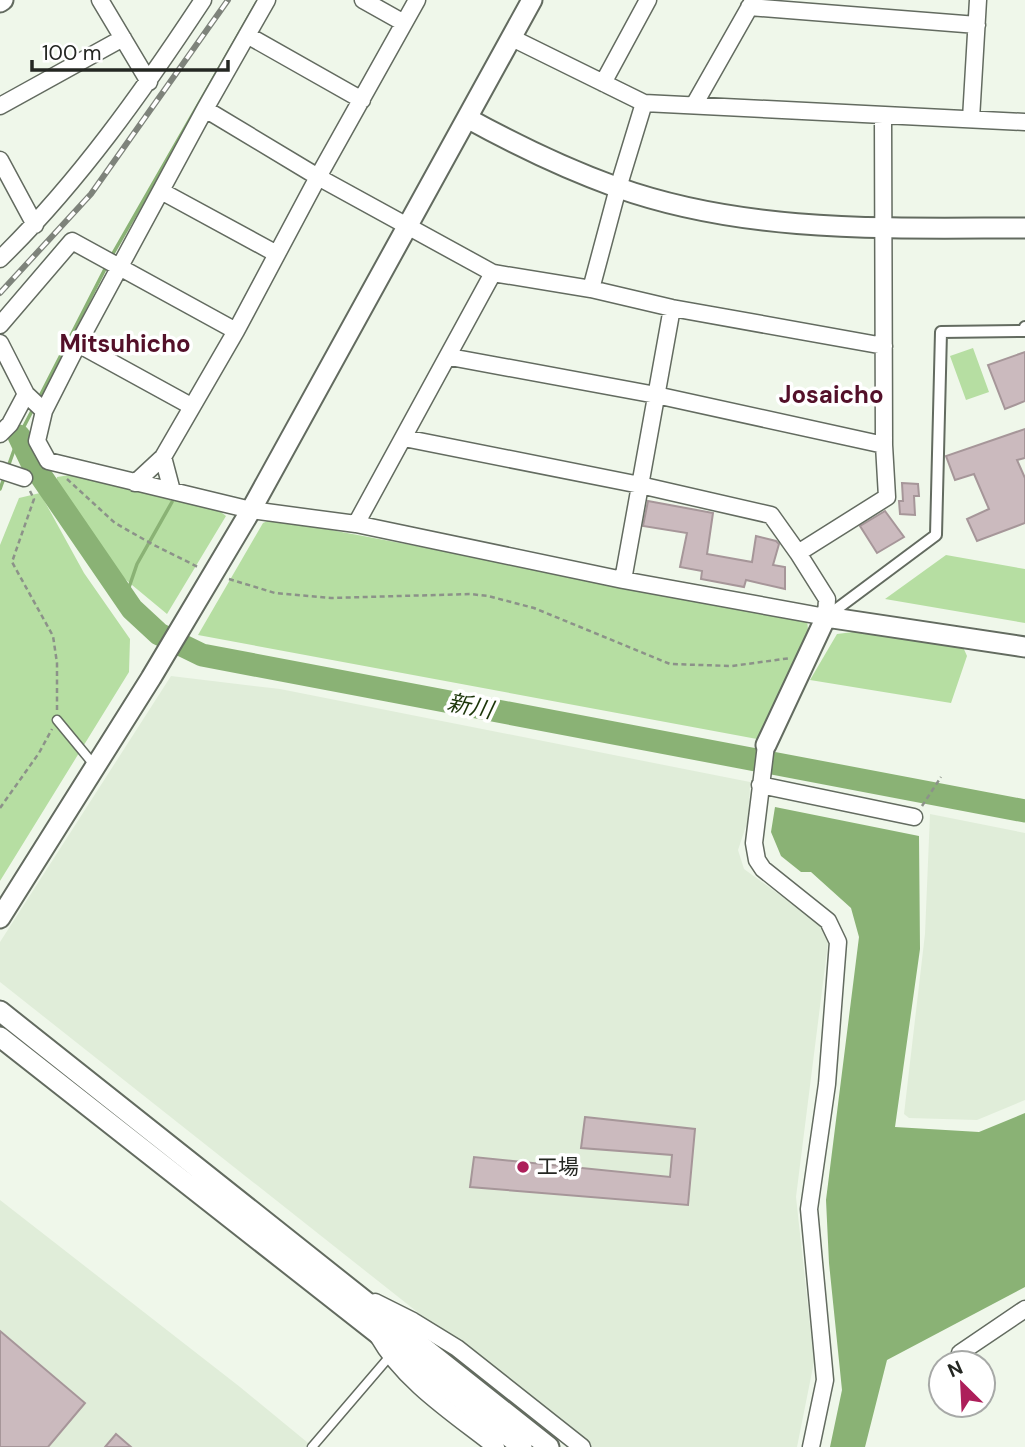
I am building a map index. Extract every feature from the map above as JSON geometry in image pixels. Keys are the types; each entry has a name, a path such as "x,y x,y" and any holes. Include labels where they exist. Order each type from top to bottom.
{"street":[{"path":"100,0 149,82"},
{"path":"0,259 35,225 149,82 203,0"},
{"path":"0,434 35,403 78,344 113,262 161,191 267,0"},
{"path":"363,0 404,23"},
{"path":"135,483 163,457 236,331 417,0"},
{"path":"0,918 251,510 532,0"},
{"path":"603,83 648,0"},
{"path":"971,119 978,0"},
{"path":"694,105 751,4 977,25"},
{"path":"247,36 362,100"},
{"path":"0,106 123,38"},
{"path":"512,38 644,103 1025,122"},
{"path":"591,289 644,103"},
{"path":"205,109 318,177 493,273 591,289 672,308 884,346"},
{"path":"798,553 887,497 884,445 883,115"},
{"path":"467,118 539,157 618,188 702,211 809,225 1025,228"},
{"path":"0,160 35,225"},
{"path":"161,191 277,254"},
{"path":"0,325 72,241 236,331"},
{"path":"356,524 493,273"},
{"path":"623,580 672,308"},
{"path":"826,617 936,535 941,332 1025,331 1025,327"},
{"path":"0,343 35,403 37,441 48,461 251,510 356,524 623,580 826,617 1025,648"},
{"path":"78,344 191,406"},
{"path":"450,356 656,395 884,445"},
{"path":"404,438 640,485 771,515 827,599 826,617 766,745 754,843 757,860 763,869 828,921 838,942 827,1084 809,1209 825,1380 811,1447"},
{"path":"163,457 172,491"},
{"path":"0,470 24,478"},
{"path":"760,785 914,817"},
{"path":"0,1011 549,1447"},
{"path":"0,1037 522,1447"},
{"path":"351,1290 414,1321 457,1348 582,1447"},
{"path":"966,1349 1025,1310"},
{"path":"377,1333 390,1356 427,1392 496,1447"}],"lane":[{"path":"57,720 95,766"},
{"path":"312,1447 390,1356"}],"path":[{"path":"61,464 69,483 115,523 212,574 275,593 320,597 470,594 488,596 534,608 670,664 732,666 808,655"},
{"path":"0,808 39,753 57,720 57,663 53,636 12,562 34,499 24,478"},
{"path":"914,817 941,777"}],"shaded area":[{"path":"973,348 989,392 966,400 950,356"},
{"path":"70,475 217,509 226,516 167,614 120,575 82,528 56,486 57,477"},
{"path":"40,493 84,573 130,639 129,672 0,881 0,545 19,498"},
{"path":"272,519 807,619 808,630 757,739 198,635 263,523"},
{"path":"946,555 1025,569 1025,623 885,599"},
{"path":"853,632 963,647 967,656 951,703 810,680 837,634"},
{"path":"171,676 280,689 750,782 749,817 738,850 744,869 820,924 828,943 796,1197 814,1362 797,1447 588,1447 0,982 0,942"},
{"path":"775,807 919,836 920,949 895,1127 979,1132 1025,1113 1025,1287 887,1360 865,1447 830,1447 842,1390 829,1263 826,1200 859,937 851,908 811,872 801,872 781,856 771,832"},
{"path":"930,814 1025,833 1025,1100 977,1120 909,1118 904,1114 925,934"},
{"path":"0,1200 240,1387 313,1447 0,1447"}],"building":[{"path":"1025,352 1025,401 1005,409 988,365"},
{"path":"1025,429 1025,458 1017,460 1025,478 1025,523 977,541 967,519 989,509 974,474 955,480 946,456"},
{"path":"902,483 918,484 919,496 914,496 915,515 900,514 899,501 903,501"},
{"path":"648,501 713,513 707,554 752,562 756,536 776,541 779,544 773,565 785,567 785,589 746,580 744,587 701,579 702,571 680,567 687,533 643,526"},
{"path":"885,511 904,537 877,553 860,526"},
{"name":"工場","path":"585,1117 695,1129 688,1205 470,1187 474,1157 670,1177 672,1155 581,1148"},
{"path":"0,1331 85,1403 48,1447 0,1447"},
{"path":"116,1434 131,1447 105,1447"}],"waterway":[{"path":"111,257 257,2"},
{"path":"38,400 106,267"},
{"name":"新川","path":"8,467 19,436 34,407"},
{"name":"新川","path":"19,436 32,463 132,609 159,634 202,655 1025,811"},
{"path":"0,489 4,478"},
{"path":"125,599 137,564 172,502"}],"railway":[{"path":"0,293 91,194 228,0"}],"place":[{"name":"工場","path":"523,1167"}],"district":[{"name":"Mitsuhicho","path":"125,344"},
{"name":"Josaicho","path":"831,395"}]}
